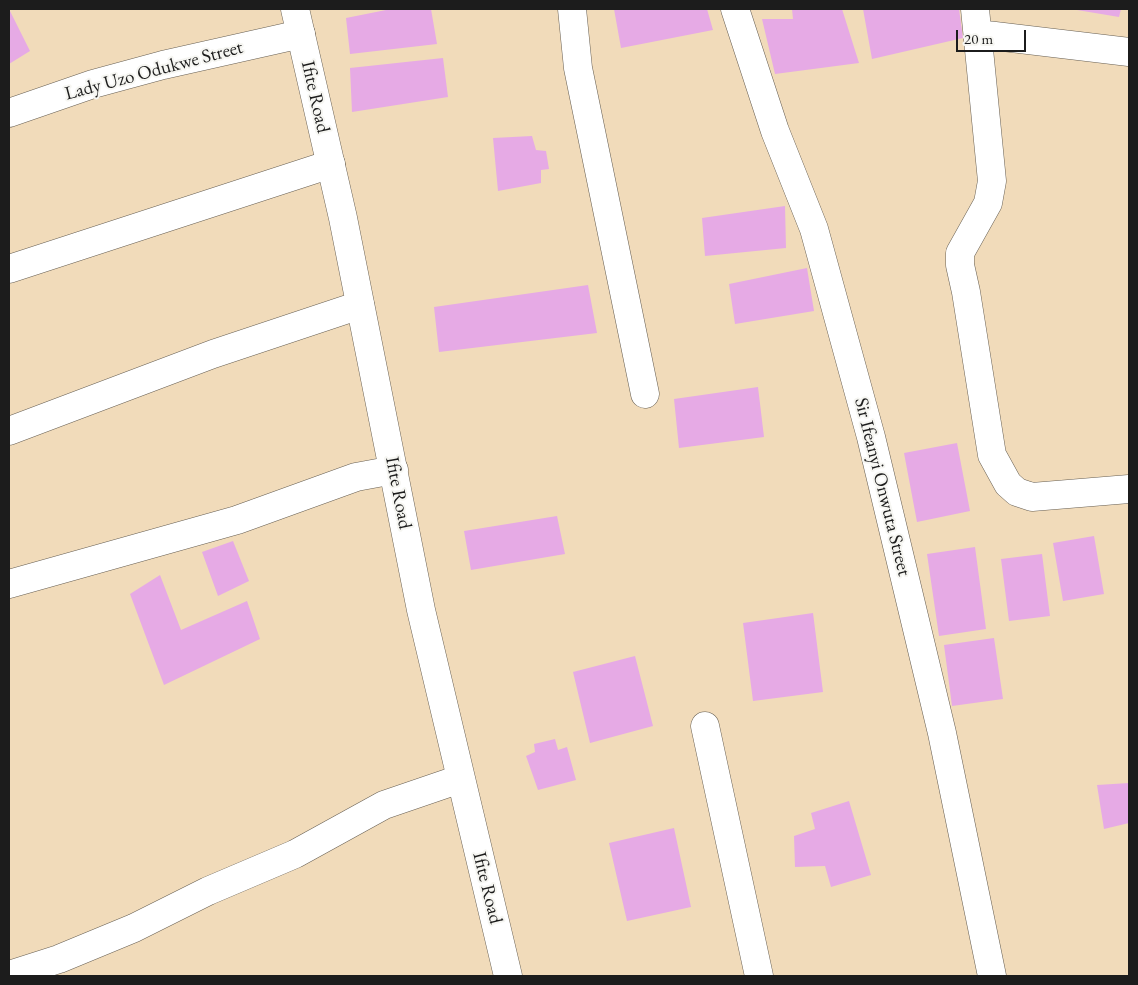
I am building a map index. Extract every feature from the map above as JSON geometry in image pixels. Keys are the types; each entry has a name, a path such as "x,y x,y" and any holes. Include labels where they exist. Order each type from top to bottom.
{"street":[{"path":"572,9 578,68 645,394"},
{"name":"Sir Ifeanyi Onwuta Street","path":"735,9 775,131 814,229 871,437 942,733 992,976"},
{"name":"Lady Uzo Odukwe Street","path":"9,113 298,21"},
{"name":"Ifite Road","path":"298,21 360,304 422,610 460,779 508,976"},
{"path":"1129,52 977,21 992,180 988,203 960,254 960,265 992,455 1008,484 1017,492 1032,497 1129,489"},
{"path":"9,270 330,164"},
{"path":"9,431 213,354 360,304"},
{"path":"9,584 237,520 356,477 394,470"},
{"path":"705,726 759,976"},
{"path":"9,976 59,959 134,928 208,891 295,854 384,804 460,779"}],"building":[{"path":"9,9 30,51 9,64"},
{"path":"391,9 431,9 437,44 350,54 346,18"},
{"path":"614,9 707,9 713,30 621,48"},
{"path":"792,9 842,9 859,63 775,74 762,19 793,19"},
{"path":"863,9 959,9 963,38 872,59"},
{"path":"1071,9 1121,9 1119,17"},
{"path":"443,58 448,97 352,112 350,68"},
{"path":"532,136 536,150 546,151 549,169 541,170 541,183 498,191 493,138"},
{"path":"785,206 786,248 705,256 702,218"},
{"path":"807,268 814,311 735,324 729,284"},
{"path":"588,285 597,333 439,352 434,307"},
{"path":"758,387 764,437 679,448 674,399"},
{"path":"957,443 970,511 917,522 904,453"},
{"path":"557,516 565,554 471,570 464,531"},
{"path":"1094,536 1104,594 1063,601 1053,543"},
{"path":"233,541 249,581 218,596 202,552"},
{"path":"975,547 986,629 939,636 927,554"},
{"path":"1042,554 1050,616 1009,621 1001,559"},
{"path":"160,575 181,630 247,601 260,639 164,685 130,594"},
{"path":"813,613 823,692 753,701 743,623"},
{"path":"994,638 1003,699 952,706 944,645"},
{"path":"635,656 653,726 590,743 573,672"},
{"path":"555,739 558,750 567,747 576,780 538,790 526,756 535,752 534,744"},
{"path":"1129,783 1129,823 1104,829 1097,785"},
{"path":"849,801 871,875 831,887 825,866 795,867 794,836 815,829 811,813"},
{"path":"674,828 691,907 627,921 609,843"}]}
